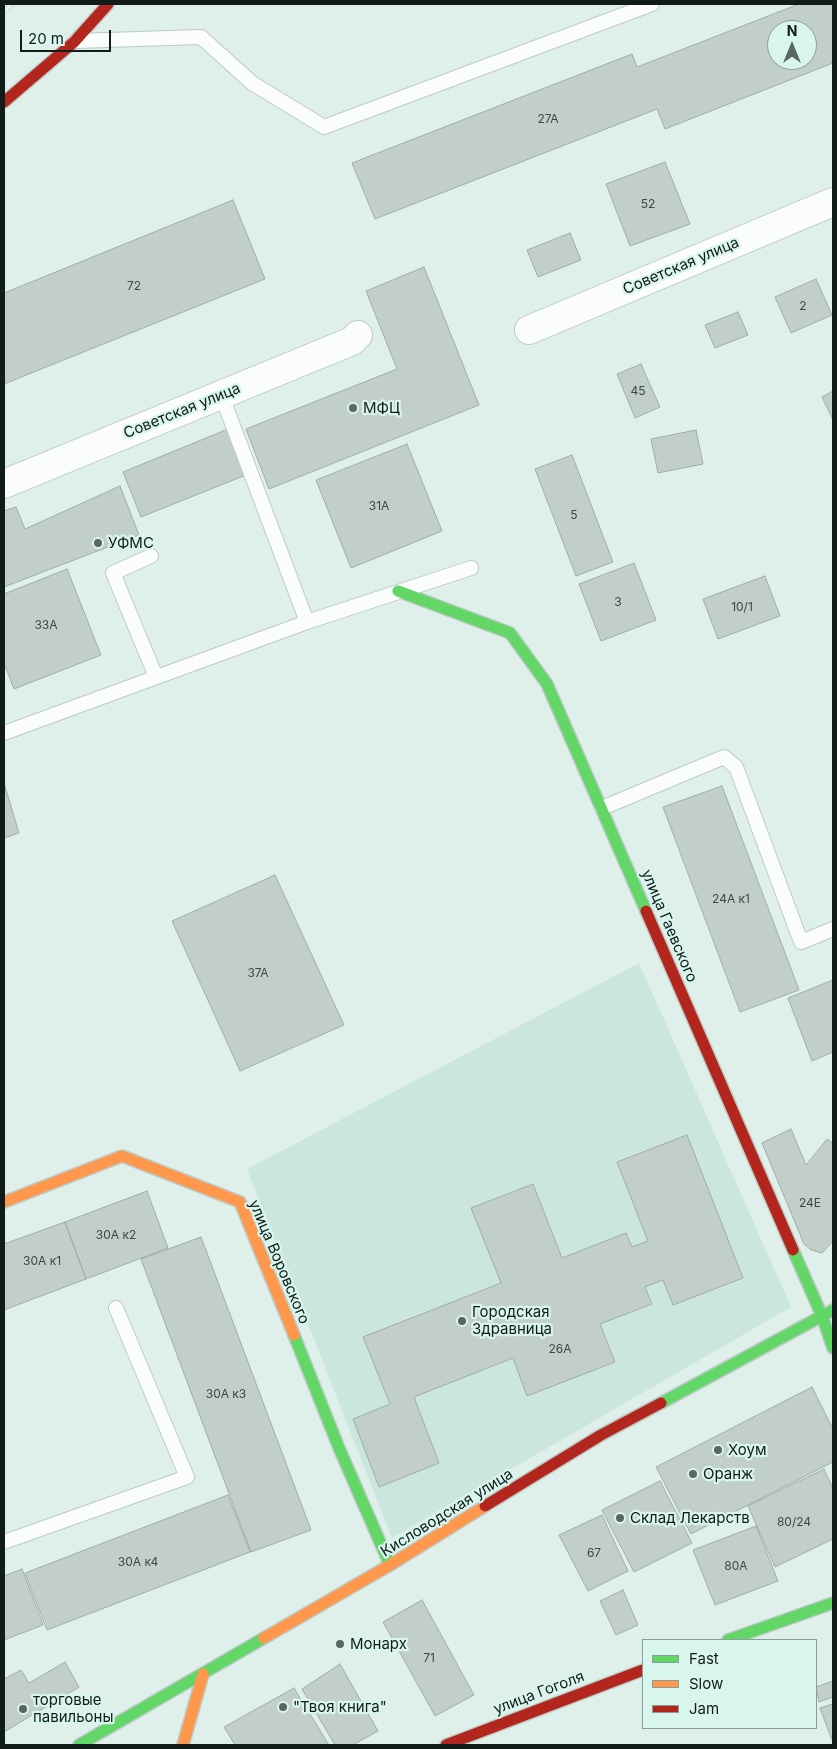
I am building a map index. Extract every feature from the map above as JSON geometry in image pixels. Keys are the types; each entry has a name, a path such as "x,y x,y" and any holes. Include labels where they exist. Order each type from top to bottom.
{"street":[{"path":"4,102 74,42 108,4"},
{"name":"Советская улица","path":"529,330 833,202"},
{"name":"Советская улица","path":"4,484 352,341 358,335"},
{"name":"улица Гаевского","path":"398,591 510,633 548,684 715,1073 822,1316 833,1348"},
{"name":"улица Воровского","path":"4,1202 122,1156 240,1202 390,1565"},
{"name":"Кисловодская улица","path":"79,1745 390,1565 601,1435 833,1310"},
{"path":"731,1639 833,1603"},
{"name":"улица Гоголя","path":"446,1745 642,1670"},
{"path":"184,1745 202,1674"}],"lane":[{"path":"74,42 201,37 252,83 324,127 652,4"},
{"path":"221,394 307,622"},
{"path":"151,556 113,573 156,677"},
{"path":"4,733 307,622 471,568"},
{"path":"602,808 724,757 736,768 802,942 833,929"},
{"path":"4,1542 187,1477 116,1308"}],"shaded area":[{"path":"639,963 791,1307 392,1538 247,1169"}],"building":[{"path":"799,4 833,4 833,63 817,69 817,20 767,20 767,70 815,70 665,129 657,109 375,219 352,163 632,54 637,67"},
{"path":"665,162 690,224 630,246 606,184"},
{"path":"233,200 265,279 4,384 4,293"},
{"path":"570,233 581,260 538,277 527,250"},
{"path":"424,267 479,405 269,489 246,429 397,369 366,291"},
{"path":"816,279 832,315 791,333 775,297"},
{"path":"738,312 748,335 715,348 705,325"},
{"path":"641,364 660,407 635,418 617,374"},
{"path":"833,391 833,420 822,397"},
{"path":"228,429 246,475 141,517 123,472"},
{"path":"696,430 703,464 658,473 651,439"},
{"path":"407,444 442,531 351,568 316,480"},
{"path":"572,455 613,562 576,576 535,469"},
{"path":"120,486 139,535 4,587 4,511 16,507 25,529"},
{"path":"634,563 656,620 601,641 579,584"},
{"path":"67,569 101,655 14,689 4,663 4,594"},
{"path":"765,576 780,616 718,639 703,599"},
{"path":"4,783 19,833 4,838"},
{"path":"722,786 799,990 740,1012 663,807"},
{"path":"275,875 344,1025 240,1071 172,921"},
{"path":"833,980 833,1052 812,1061 788,998"},
{"path":"791,1129 806,1165 827,1139 833,1143 833,1241 822,1253 811,1250 804,1244 762,1143"},
{"path":"687,1135 743,1278 673,1305 663,1280 645,1287 652,1304 600,1324 615,1362 527,1396 513,1358 414,1397 439,1463 379,1487 353,1419 390,1404 363,1337 501,1283 471,1208 533,1184 562,1258 626,1233 632,1247 648,1241 617,1162"},
{"path":"147,1191 168,1248 86,1279 65,1222"},
{"path":"65,1222 86,1279 4,1310 4,1244"},
{"path":"201,1237 311,1530 251,1552 141,1259"},
{"path":"812,1387 833,1429 833,1462 691,1534 656,1467"},
{"path":"824,1469 833,1489 833,1539 775,1567 748,1506"},
{"path":"660,1481 692,1543 634,1572 602,1510"},
{"path":"228,1495 250,1552 47,1630 25,1573"},
{"path":"602,1515 628,1571 588,1591 559,1535"},
{"path":"756,1526 778,1581 715,1605 693,1550"},
{"path":"22,1569 43,1625 4,1640 4,1576"},
{"path":"623,1590 638,1625 616,1635 600,1601"},
{"path":"422,1600 474,1695 435,1716 383,1622"},
{"name":"торговые павильоны","path":"65,1662 79,1687 4,1732 4,1679 21,1670 29,1683"},
{"path":"340,1664 378,1731 353,1745 335,1745 302,1689"},
{"path":"833,1681 833,1697 819,1702 817,1687"},
{"name":"\"Твоя книга\"","path":"294,1688 329,1745 235,1745 224,1727"},
{"path":"833,1704 833,1739 832,1740 820,1708"}],"railway":[{"path":"4,12 12,4"}],"traffic: fast":[{"path":"398,591 510,633 547,684 646,911"},
{"path":"793,1250 822,1316 833,1348"},
{"path":"661,1403 833,1310"},
{"path":"294,1335 339,1448 390,1565"},
{"path":"731,1639 833,1603"},
{"path":"79,1745 264,1638"}],"traffic: slow":[{"path":"4,1202 122,1156 240,1202 294,1335"},
{"path":"264,1638 390,1565 485,1506"},
{"path":"183,1745 203,1674"}],"traffic: jam":[{"path":"4,102 74,42 108,4"},
{"path":"646,911 793,1250"},
{"path":"485,1506 601,1435 661,1403"},
{"path":"446,1745 642,1670"}],"place":[{"name":"МФЦ","path":"353,408"},
{"name":"УФМС","path":"98,543"},
{"name":"Городская Здравница","path":"462,1321"},
{"name":"Хоум","path":"718,1450"},
{"name":"Оранж","path":"693,1474"},
{"name":"Склад Лекарств","path":"620,1518"},
{"name":"Монарх","path":"340,1644"},
{"name":"\"Твоя книга\"","path":"283,1707"},
{"name":"торговые павильоны","path":"23,1709"}]}
